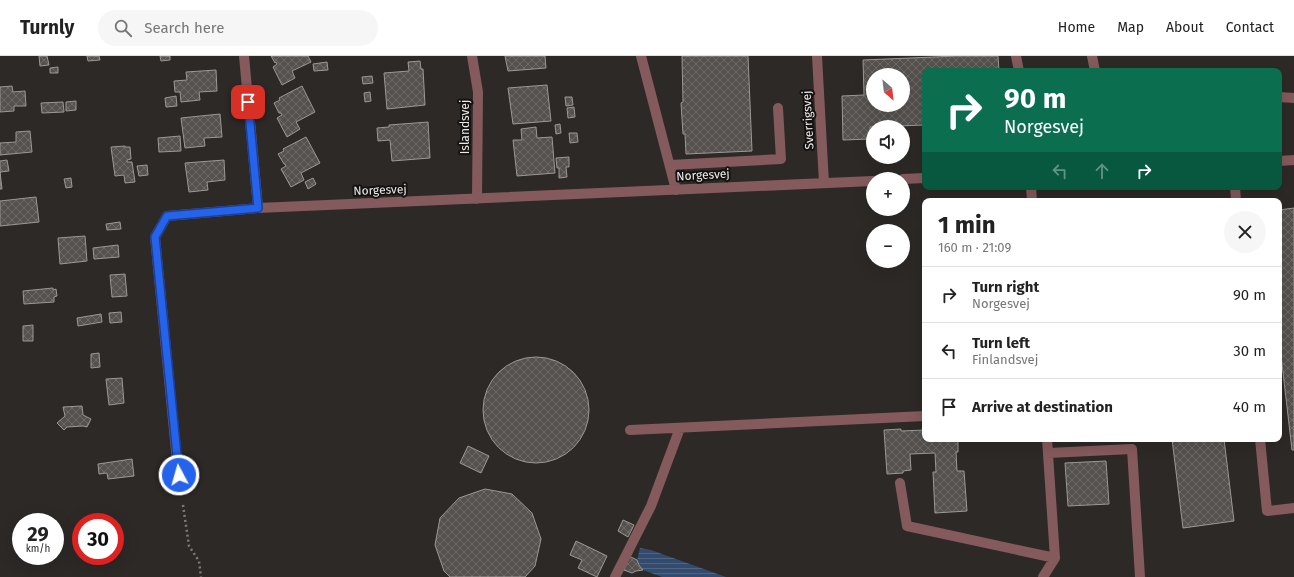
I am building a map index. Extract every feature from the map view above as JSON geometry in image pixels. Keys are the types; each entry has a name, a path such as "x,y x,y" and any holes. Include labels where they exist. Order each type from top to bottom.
{"street":[{"path":"244,56 258,208"},
{"name":"Islandsvej","path":"472,56 478,92 477,199"},
{"path":"641,56 676,190"},
{"name":"Sverrigsvej","path":"817,56 824,183"},
{"path":"1016,56 1018,68"},
{"path":"1092,56 1094,68"},
{"path":"1282,97 1294,98"},
{"path":"670,165 781,159 778,108"},
{"path":"1282,161 1294,160"},
{"path":"910,179 922,178"},
{"name":"Norgesvej","path":"180,491 155,237 167,216 258,208 866,181"},
{"path":"630,430 922,416"},
{"path":"615,577 651,506 680,428"},
{"path":"1042,577 1055,558 1047,442"},
{"path":"1260,442 1267,511 1294,508"},
{"path":"1048,453 1132,449 1140,577"},
{"path":"900,483 907,526 1055,558"}],"path":[{"path":"180,491 189,546 199,561 201,577"}],"water":[{"path":"640,548 651,550 726,577 662,577 643,570 637,560"}],"building":[{"path":"39,56 47,56 49,65 40,66"},
{"path":"87,56 99,56 100,60 88,61"},
{"path":"160,56 170,56 170,60 161,61"},
{"path":"271,56 308,56 311,62 292,71 295,78 282,85 273,67 277,64"},
{"path":"505,56 545,56 546,68 508,71"},
{"path":"682,56 748,56 752,151 686,154 681,103 683,102"},
{"path":"957,56 998,56 999,68 922,68 922,125 910,126 910,120 866,120 866,139 843,140 842,96 864,95 863,60"},
{"path":"420,61 421,69 423,69 425,105 387,109 384,73 409,71 408,62"},
{"path":"327,62 328,70 314,71 313,64"},
{"path":"58,67 58,73 50,73 50,68"},
{"path":"216,70 217,91 199,92 200,100 181,102 180,92 175,92 174,81 187,80 186,72"},
{"path":"372,76 373,83 363,84 362,77"},
{"path":"547,85 551,121 513,124 508,88"},
{"path":"12,86 13,92 25,91 26,106 14,106 14,111 0,112 0,87"},
{"path":"302,86 315,112 296,122 300,129 287,137 277,118 282,115 279,113 274,103 280,100 279,98"},
{"path":"370,92 371,101 365,102 364,93"},
{"path":"176,96 177,106 166,107 165,98"},
{"path":"565,97 572,97 573,105 566,106"},
{"path":"76,101 76,110 66,111 66,102"},
{"path":"63,102 64,112 42,113 41,103"},
{"path":"574,107 575,117 568,118 567,108"},
{"path":"220,114 222,137 204,138 205,146 185,148 181,118"},
{"path":"428,122 430,158 392,161 390,140 378,141 377,128 389,127 389,125"},
{"path":"560,124 561,133 556,134 555,125"},
{"path":"536,127 537,138 552,137 555,173 517,176 513,140 522,140 521,129"},
{"path":"30,131 32,152 0,155 0,143 16,142 16,132"},
{"path":"569,133 577,133 578,142 570,143"},
{"path":"180,136 181,151 159,152 158,138"},
{"path":"306,137 320,163 301,173 304,180 291,187 281,169 286,166 278,154 284,151 283,149"},
{"path":"111,147 130,147 131,159 127,160 127,162 132,162 135,182 125,183 124,175 115,176"},
{"path":"569,157 569,167 566,167 567,177 559,178 559,168 557,168 556,158"},
{"path":"7,160 9,171 0,172 0,161"},
{"path":"224,160 225,180 207,182 208,190 189,192 185,163"},
{"path":"147,165 148,175 139,176 137,166"},
{"path":"0,172 2,189 0,189"},
{"path":"71,178 72,187 66,188 64,179"},
{"path":"313,178 316,184 308,189 305,182"},
{"path":"36,197 39,222 0,226 0,201"},
{"path":"1294,208 1294,450 1292,450 1282,364 1282,210"},
{"path":"120,222 121,229 107,230 106,224"},
{"path":"85,236 87,261 60,264 58,238"},
{"path":"118,245 119,257 94,259 93,248"},
{"path":"125,274 127,296 112,297 110,275"},
{"path":"53,288 53,290 56,289 57,296 54,297 54,302 24,304 23,291"},
{"path":"121,312 122,322 110,323 109,313"},
{"path":"101,314 102,322 78,326 77,318"},
{"path":"33,325 33,341 23,341 23,326"},
{"path":"99,353 100,367 91,368 91,354"},
{"path":"536,357 556,361 573,373 585,390 589,410 585,430 573,447 556,459 536,463 516,459 499,447 487,430 483,410 487,390 499,373 516,361"},
{"path":"122,378 124,403 109,405 106,379"},
{"path":"82,406 83,415 91,419 87,427 67,427 64,430 57,423 65,416 63,407"},
{"path":"884,430 922,430 922,442 958,442 958,452 956,452 957,471 964,471 967,511 935,513 933,472 936,472 935,453 910,454 911,470 903,471 903,473 887,474"},
{"path":"1172,442 1224,442 1234,521 1183,528"},
{"path":"468,446 489,456 481,473 460,463"},
{"path":"132,459 134,476 108,479 107,473 99,474 98,464"},
{"path":"1106,461 1109,504 1068,506 1065,463"},
{"path":"485,489 512,494 532,513 541,539 535,566 525,577 450,577 444,571 435,545 440,518 459,498"},
{"path":"623,520 634,525 628,537 618,531"},
{"path":"576,541 607,556 597,577 578,568 582,560 570,555"},
{"path":"629,556 637,560 643,570 632,573 624,570"}],"route":[{"path":"179,475 155,237 167,216 258,208 248,102"}]}
